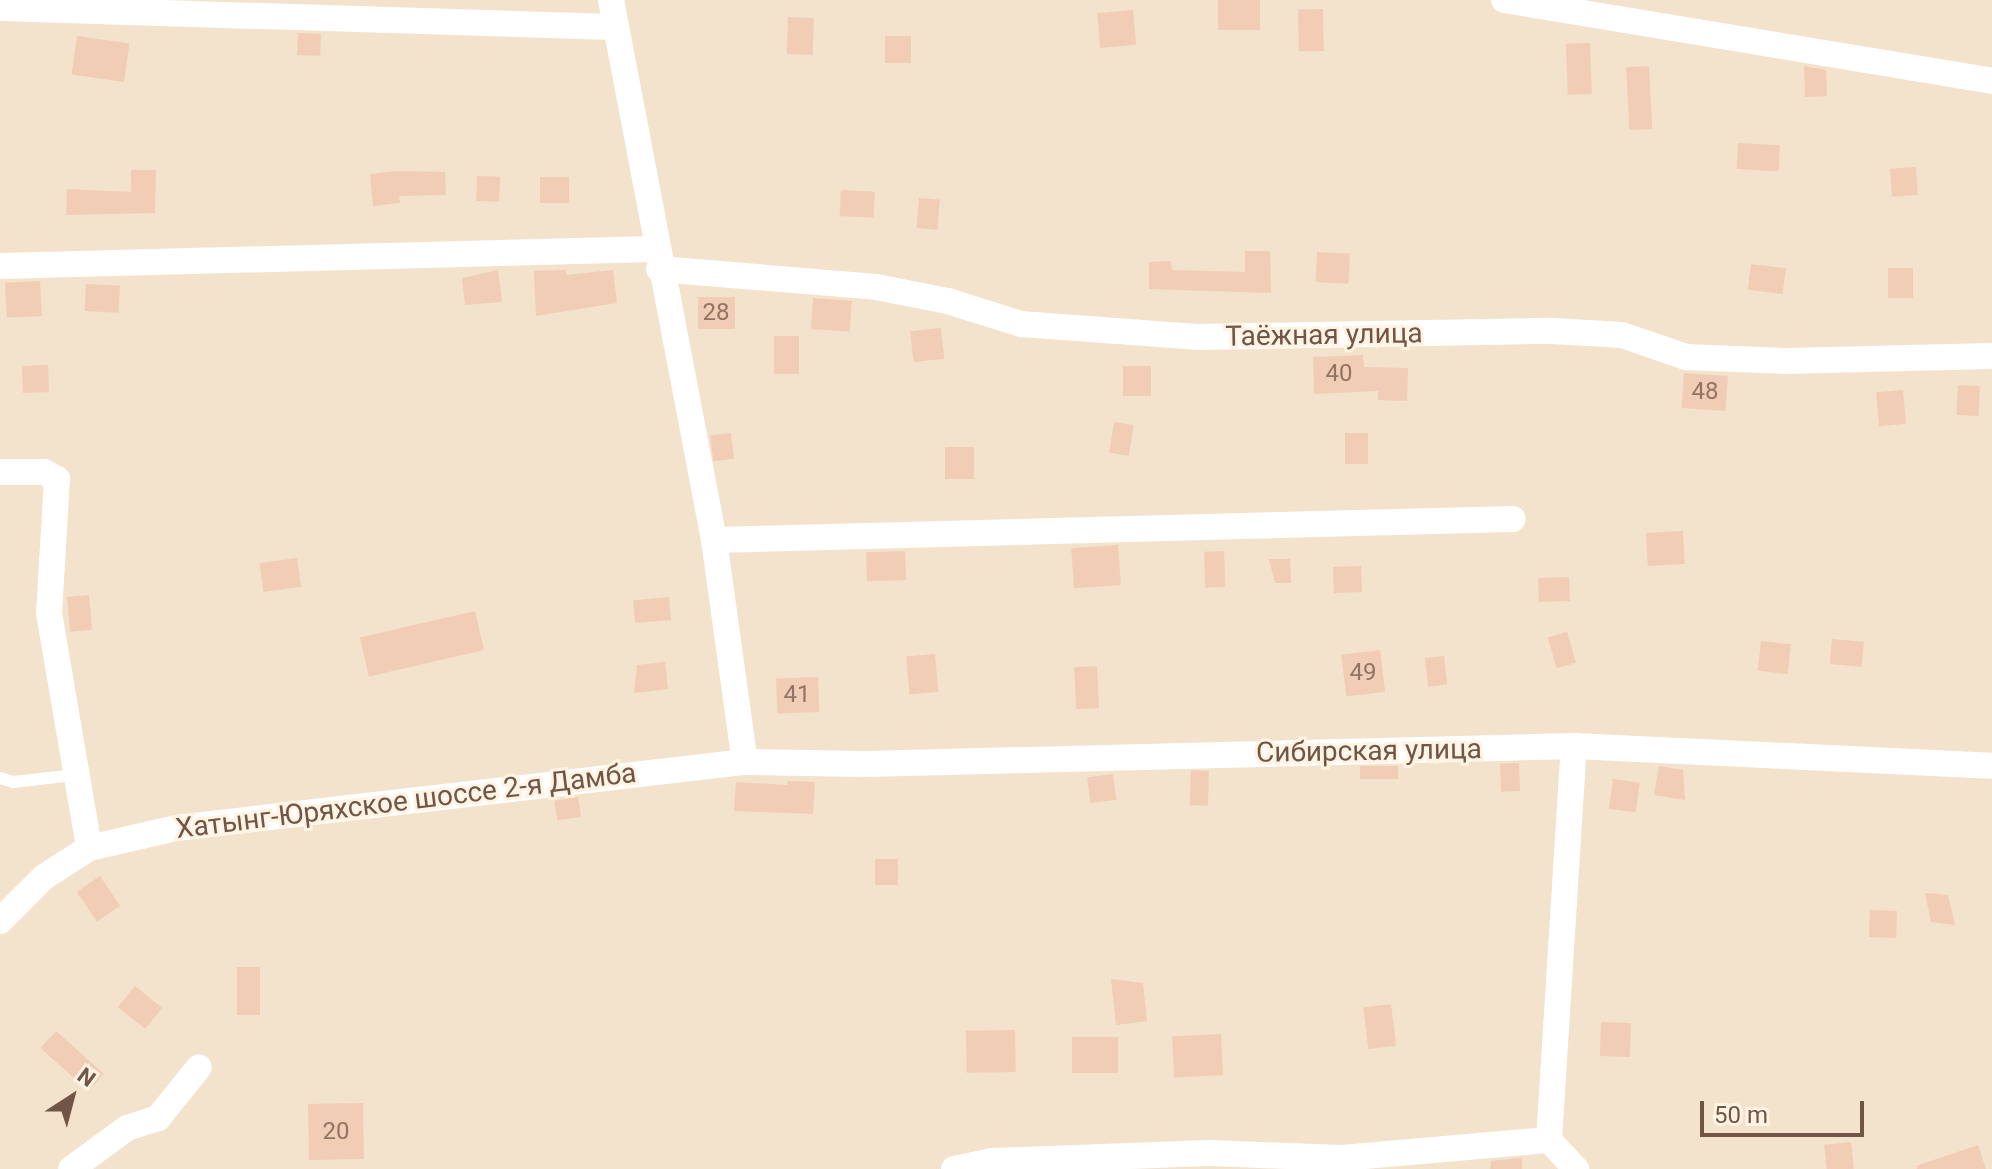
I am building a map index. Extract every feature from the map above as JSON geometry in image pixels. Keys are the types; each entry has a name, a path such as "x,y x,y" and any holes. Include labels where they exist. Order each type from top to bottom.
{"street":[{"path":"611,0 657,259 714,540 745,762"},
{"path":"1504,0 1992,81"},
{"path":"0,8 614,27"},
{"name":"Таёжная улица","path":"0,266 657,259 876,287 948,301 1021,324 1197,337 1553,331 1622,335 1686,357 1784,361 1992,356"},
{"path":"0,472 44,472 57,479 49,613 74,775 89,848"},
{"path":"714,540 1513,519"},
{"path":"1574,746 1549,1140 1576,1169"},
{"name":"Сибирская улица","path":"745,762 865,764 1574,746 1992,766"},
{"name":"Хатынг-Юряхское шоссе 2-я Дамба","path":"0,921 44,877 89,848 293,810 745,762"},
{"path":"71,1169 127,1128 158,1118 199,1067"},
{"path":"954,1169 993,1161 1209,1153 1342,1158 1549,1140"}],"lane":[{"path":"0,778 13,782 74,775"}],"shaded area":[{"path":"0,0 1992,0 1992,1169 0,1169"}],"building":[{"path":"1218,0 1260,0 1260,30 1218,30"},
{"path":"1298,9 1323,9 1324,51 1299,51"},
{"path":"1133,10 1136,45 1100,48 1097,13"},
{"path":"788,17 814,18 813,55 787,54"},
{"path":"298,33 321,34 320,56 297,55"},
{"path":"77,36 129,43 124,82 72,75"},
{"path":"885,36 911,36 911,63 885,63"},
{"path":"1590,43 1592,94 1568,95 1566,44"},
{"path":"1649,66 1652,129 1629,130 1626,67"},
{"path":"1804,66 1826,70 1827,96 1805,97"},
{"path":"1738,143 1780,145 1779,171 1737,169"},
{"path":"1916,167 1918,195 1892,197 1890,169"},
{"path":"131,170 156,170 155,213 66,215 67,189 131,192"},
{"path":"445,172 446,195 399,196 400,203 373,206 370,174"},
{"path":"477,176 500,177 499,202 476,201"},
{"path":"540,177 569,177 569,203 540,203"},
{"path":"841,190 875,192 874,218 840,216"},
{"path":"919,198 940,200 937,230 916,228"},
{"path":"1245,251 1270,251 1271,293 1149,289 1149,262 1171,261 1172,270 1245,272"},
{"path":"1317,252 1350,254 1348,284 1315,282"},
{"path":"1751,264 1786,268 1783,294 1748,290"},
{"path":"1888,268 1913,268 1913,298 1888,298"},
{"path":"498,270 502,302 465,305 462,278"},
{"path":"566,270 566,275 613,270 617,303 536,316 534,271"},
{"path":"40,281 42,316 7,318 5,283"},
{"path":"86,284 120,286 119,313 85,311"},
{"path":"698,297 735,297 735,329 698,329"},
{"path":"813,298 852,301 850,332 811,329"},
{"path":"941,328 944,359 913,362 910,331"},
{"path":"774,336 799,336 799,374 774,374"},
{"path":"1363,355 1364,367 1408,368 1407,401 1378,400 1378,391 1314,394 1313,357"},
{"path":"48,365 49,392 23,393 22,366"},
{"path":"1123,366 1151,366 1151,396 1123,396"},
{"path":"1684,373 1728,376 1725,411 1682,408"},
{"path":"1958,385 1980,386 1978,416 1956,415"},
{"path":"1903,390 1906,424 1879,426 1876,392"},
{"path":"1114,422 1134,425 1129,456 1109,453"},
{"path":"731,433 734,459 713,461 710,436"},
{"path":"1345,433 1368,433 1368,464 1345,464"},
{"path":"945,447 974,447 974,479 945,479"},
{"path":"1683,531 1685,564 1648,566 1646,533"},
{"path":"1118,545 1121,585 1074,588 1071,548"},
{"path":"905,551 906,580 867,581 866,552"},
{"path":"1224,551 1225,587 1205,588 1204,552"},
{"path":"297,558 301,587 263,592 259,563"},
{"path":"1269,559 1290,559 1291,583 1275,583"},
{"path":"1361,566 1362,592 1334,593 1333,567"},
{"path":"1569,577 1570,601 1539,602 1538,578"},
{"path":"89,595 92,630 70,632 67,597"},
{"path":"669,597 671,620 635,623 633,600"},
{"path":"475,611 484,650 369,677 360,638"},
{"path":"1567,632 1576,663 1557,668 1548,638"},
{"path":"1832,639 1864,642 1862,667 1830,664"},
{"path":"1761,641 1791,644 1788,674 1758,671"},
{"path":"1380,650 1385,692 1346,696 1341,655"},
{"path":"935,654 938,692 909,694 906,657"},
{"path":"1444,656 1447,685 1428,687 1425,658"},
{"path":"665,662 668,689 634,693 637,665"},
{"path":"1097,666 1099,708 1076,709 1074,667"},
{"path":"818,677 819,712 777,713 776,678"},
{"path":"1519,763 1520,791 1501,792 1500,764"},
{"path":"1360,766 1398,766 1398,779 1360,779"},
{"path":"1659,766 1683,770 1685,800 1654,795"},
{"path":"1191,770 1209,771 1208,806 1190,805"},
{"path":"1113,774 1116,800 1090,803 1087,777"},
{"path":"1613,779 1640,783 1636,812 1609,809"},
{"path":"788,781 815,782 813,814 734,811 736,782 787,785"},
{"path":"578,797 581,817 557,821 554,801"},
{"path":"875,859 898,859 898,885 875,885"},
{"path":"100,876 120,906 97,922 77,892"},
{"path":"1925,893 1948,895 1955,925 1931,922"},
{"path":"1870,910 1897,911 1896,938 1869,937"},
{"path":"237,967 260,967 260,1015 237,1015"},
{"path":"1111,979 1143,983 1147,1021 1116,1025"},
{"path":"135,986 162,1008 145,1029 118,1007"},
{"path":"1391,1004 1396,1046 1368,1049 1363,1007"},
{"path":"1601,1022 1631,1023 1630,1057 1600,1056"},
{"path":"1015,1030 1016,1072 967,1073 966,1031"},
{"path":"56,1031 104,1074 88,1091 41,1048"},
{"path":"1221,1034 1223,1075 1174,1078 1172,1037"},
{"path":"1072,1037 1118,1037 1118,1073 1072,1073"},
{"path":"363,1103 364,1159 309,1160 308,1104"},
{"path":"1851,1142 1854,1169 1827,1169 1824,1145"},
{"path":"1978,1145 1986,1169 1917,1169 1916,1166"},
{"path":"1522,1158 1522,1169 1490,1169 1491,1161"}]}
